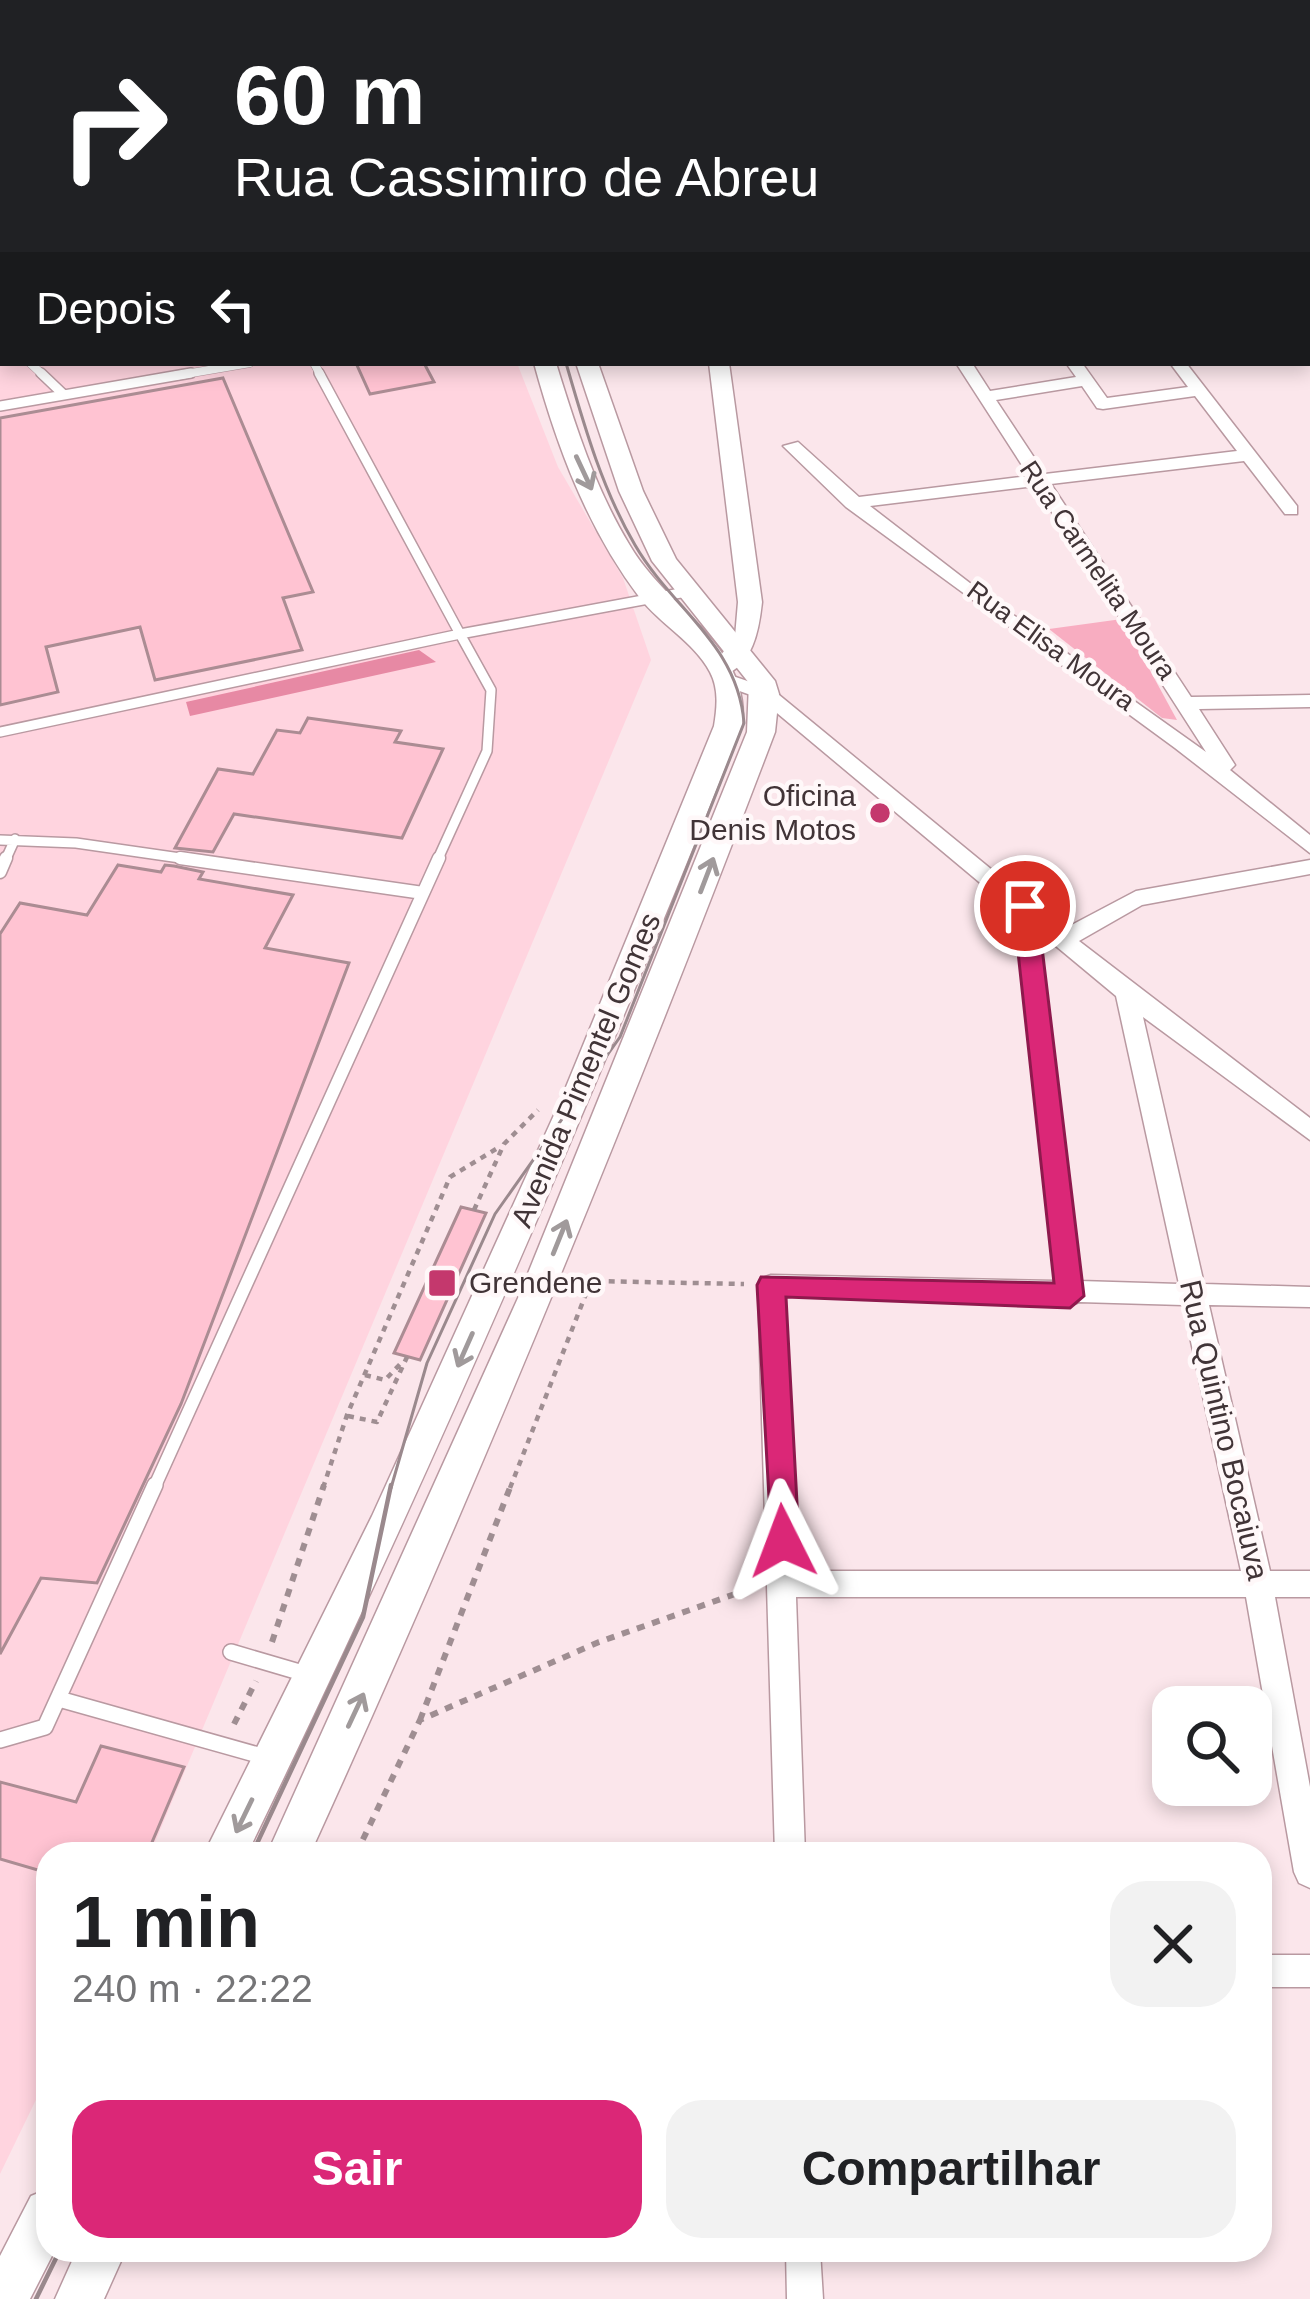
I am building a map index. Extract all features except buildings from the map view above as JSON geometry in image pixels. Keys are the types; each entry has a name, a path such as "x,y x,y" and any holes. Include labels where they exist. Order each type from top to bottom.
{"main road":[{"path":"670,597 591,376 549,379 609,528 730,666 766,694"},
{"name":"Avenida Pimentel Gomes","path":"231,1842 387,1526 575,1104 728,726 730,666"},
{"name":"Avenida Pimentel Gomes","path":"294,1842 398,1621 535,1298 737,796 761,733 766,694"},
{"path":"4,2299 36,2236"},
{"path":"79,2299 96,2262"}],"street":[{"path":"719,366 750,602 750,630 730,666"},
{"name":"Rua Carmelita Moura","path":"966,366 1232,777"},
{"path":"1076,366 1103,404 1199,391"},
{"path":"1180,366 1292,510"},
{"path":"984,397 1085,380"},
{"name":"Rua Elisa Moura","path":"792,446 852,503 1232,777 1310,846"},
{"path":"852,503 1249,455"},
{"path":"766,694 1126,992 1310,1131"},
{"path":"1187,703 1310,700"},
{"path":"1066,938 1136,898 1310,867"},
{"path":"1025,906 1070,1296"},
{"name":"Rua Quintino Bocaiuva","path":"1126,992 1258,1582 1310,1872"},
{"path":"790,1842 785,1584 771,1285 1070,1296 1310,1298"},
{"path":"785,1584 1310,1584"},
{"path":"1272,1971 1310,1971"},
{"path":"803,2262 805,2299"}],"lane":[{"path":"33,366 63,394"},
{"path":"0,406 232,366"},
{"path":"0,1740 45,1726 59,1699 492,730 491,690 316,366"},
{"path":"0,732 460,634 670,597"},
{"path":"0,872 15,839"},
{"path":"0,840 131,850 423,893"},
{"path":"231,1652 313,1676"},
{"path":"59,1699 272,1759"}],"path":[{"path":"224,1745 265,1662 347,1415 450,1177 504,1144 537,1111"},
{"path":"474,1210 504,1144"},
{"path":"362,1842 420,1720 591,1281 771,1285"},
{"path":"347,1415 377,1422 407,1357 386,1380 365,1375"},
{"path":"420,1720 599,1642 753,1587 785,1584"}],"shaded area":[{"path":"0,366 518,366 558,467 623,578 651,660 155,1842 36,1842 36,2100 0,2174"},
{"path":"1122,619 1177,720 1162,718 1049,629"},
{"path":"419,650 436,662 190,716 186,702"}],"tram line":[{"path":"391,1488 427,1363 495,1214 620,1037 744,723 739,695 717,649 650,568 623,524 595,456 567,366"},
{"path":"258,1842 363,1617 391,1485"},
{"path":"36,2299 54,2262"}],"place":[{"name":"Oficina Denis Motos","path":"880,813"},
{"name":"Grendene","path":"442,1283"}],"route":[{"path":"783,1541 771,1285 1070,1296 1025,906"}]}
